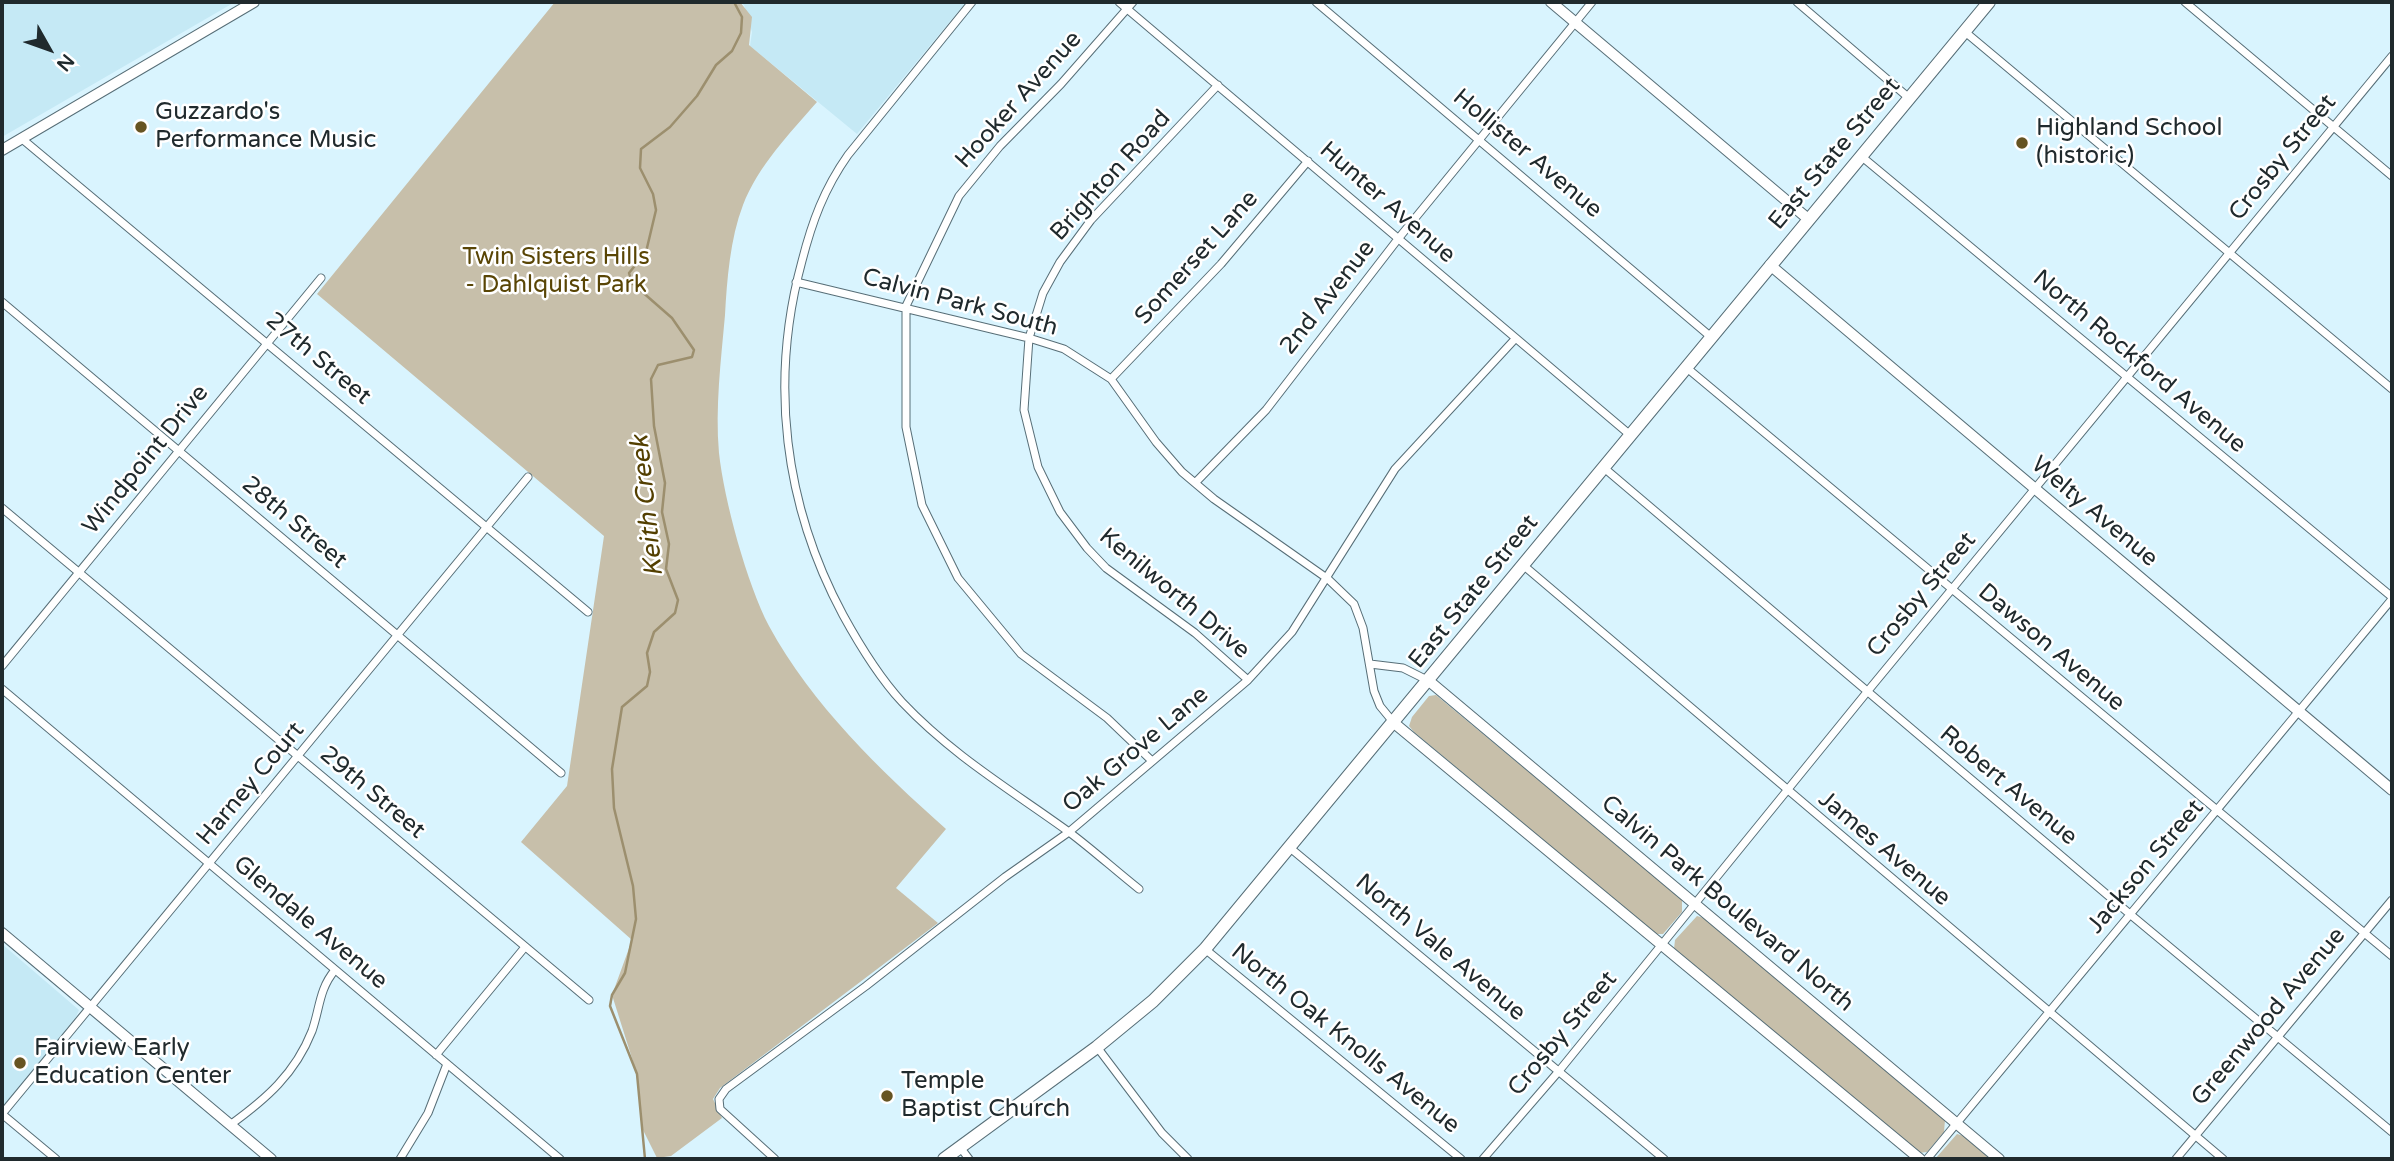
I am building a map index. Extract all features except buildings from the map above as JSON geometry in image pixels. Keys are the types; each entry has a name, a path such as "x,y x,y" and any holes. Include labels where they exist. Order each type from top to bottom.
{"main road":[{"name":"East State Street","path":"944,1159 1097,1047 1153,1002 1205,949 1429,681 1602,466 1687,368 1807,218 1989,2"}],"street":[{"path":"2,150 254,2"},
{"path":"972,2 831,180 814,216 796,282 787,333 784,383 786,443 796,501 812,552 833,596 865,655 900,700 943,744 1069,832 1139,889"},
{"name":"Hunter Avenue","path":"1119,2 1629,434"},
{"name":"Hooker Avenue","path":"906,306 959,195 1000,146 1061,84 1133,2"},
{"name":"Hollister Avenue","path":"1316,2 1711,337"},
{"path":"1551,2 1807,218"},
{"name":"2nd Avenue","path":"1195,483 1266,410 1398,239 1592,2"},
{"path":"1797,2 1909,98"},
{"path":"2185,2 2392,176"},
{"path":"1964,32 2392,389"},
{"name":"Crosby Street","path":"1483,1159 1559,1071 1867,692 2231,255 2392,56"},
{"name":"Brighton Road","path":"1029,338 1043,293 1060,262 1091,220 1218,85"},
{"name":"27th Street","path":"21,138 588,612"},
{"name":"North Rockford Avenue","path":"1861,156 2392,598"},
{"name":"Somerset Lane","path":"1111,379 1221,264 1308,161"},
{"name":"Welty Avenue","path":"1770,265 2392,790"},
{"name":"Windpoint Drive","path":"2,666 321,278"},
{"name":"Calvin Park South","path":"796,282 906,306 1029,338 1064,349 1111,379 1156,442 1195,483 1328,579 1354,604 1377,698 1394,723"},
{"name":"28th Street","path":"2,302 561,773"},
{"path":"906,306 906,428 922,505 958,578 1021,654 1107,718 1152,761"},
{"name":"Kenilworth Drive","path":"1029,338 1024,410 1038,467 1059,512 1106,568 1195,633 1248,680"},
{"name":"Oak Grove Lane","path":"775,1159 720,1109 719,1099 726,1089 1005,877 1069,832 1248,680 1292,632 1395,470 1515,339"},
{"name":"Dawson Avenue","path":"1687,368 2392,956"},
{"name":"Robert Avenue","path":"1602,466 2131,915 2392,1132"},
{"name":"Harney Court","path":"2,1114 528,477"},
{"name":"29th Street","path":"2,508 589,1000"},
{"name":"James Avenue","path":"1522,565 1786,792 2222,1159"},
{"name":"Jackson Street","path":"1927,1159 2392,598"},
{"path":"1370,664 1403,668 1429,681"},
{"name":"Calvin Park Boulevard North","path":"1429,681 1999,1159"},
{"name":"Glendale Avenue","path":"2,689 560,1159"},
{"path":"1394,723 1920,1159"},
{"name":"North Vale Avenue","path":"1289,847 1664,1159"},
{"name":"Greenwood Avenue","path":"2176,1159 2279,1039 2392,900"},
{"path":"2,933 271,1159"},
{"path":"436,1055 525,947"},
{"name":"North Oak Knolls Avenue","path":"1205,949 1461,1159"},
{"path":"230,1125 271,1093 294,1066 310,1034 323,986 335,970"},
{"path":"1097,1047 1162,1133 1188,1159"},
{"path":"400,1159 428,1113 447,1064"},
{"path":"2,1114 56,1159"},
{"path":"960,1147 969,1159"}],"shaded area":[{"path":"2,2 235,2 2,137"},
{"path":"740,2 966,2 857,134 750,46 752,32 744,5"},
{"name":"Fairview Early Education Center","path":"2,944 79,1010 2,1109"}],"green space":[{"name":"Twin Sisters Hills - Dahlquist Park","path":"555,2 740,2 752,17 749,45 817,102 757,177 743,205 735,232 728,274 719,384 718,436 722,472 738,541 753,588 769,626 786,655 849,735 946,829 896,888 938,923 720,1088 713,1099 722,1118 671,1156 657,1158 642,1128 637,1074 612,995 632,940 521,842 567,786 604,536 317,294"},
{"path":"1436,695 1682,899 1682,912 1663,934 1656,934 1414,732 1409,726 1412,717 1429,696"},
{"path":"1697,916 1704,918 1945,1120 1944,1132 1927,1152 1919,1153 1674,949 1675,940"},
{"path":"1957,1134 1964,1136 1992,1159 1935,1159"}],"waterway":[{"name":"Keith Creek","path":"645,1159 637,1074 610,1006 612,995 625,973 636,919 633,886 614,808 612,769 622,707 647,686 650,672 647,653 654,632 675,613 678,600 666,569 669,544 662,512 665,483 654,426 651,379 658,365 692,357 694,350 672,318 632,283 629,273 646,252 656,210 653,194 640,168 641,149 670,127 697,96 716,65 732,51 741,33 742,17 734,2"}],"place":[{"name":"Guzzardo's Performance Music","path":"141,127"},
{"name":"Highland School (historic)","path":"2022,143"},
{"name":"Fairview Early Education Center","path":"20,1063"},
{"name":"Temple Baptist Church","path":"887,1096"}]}
